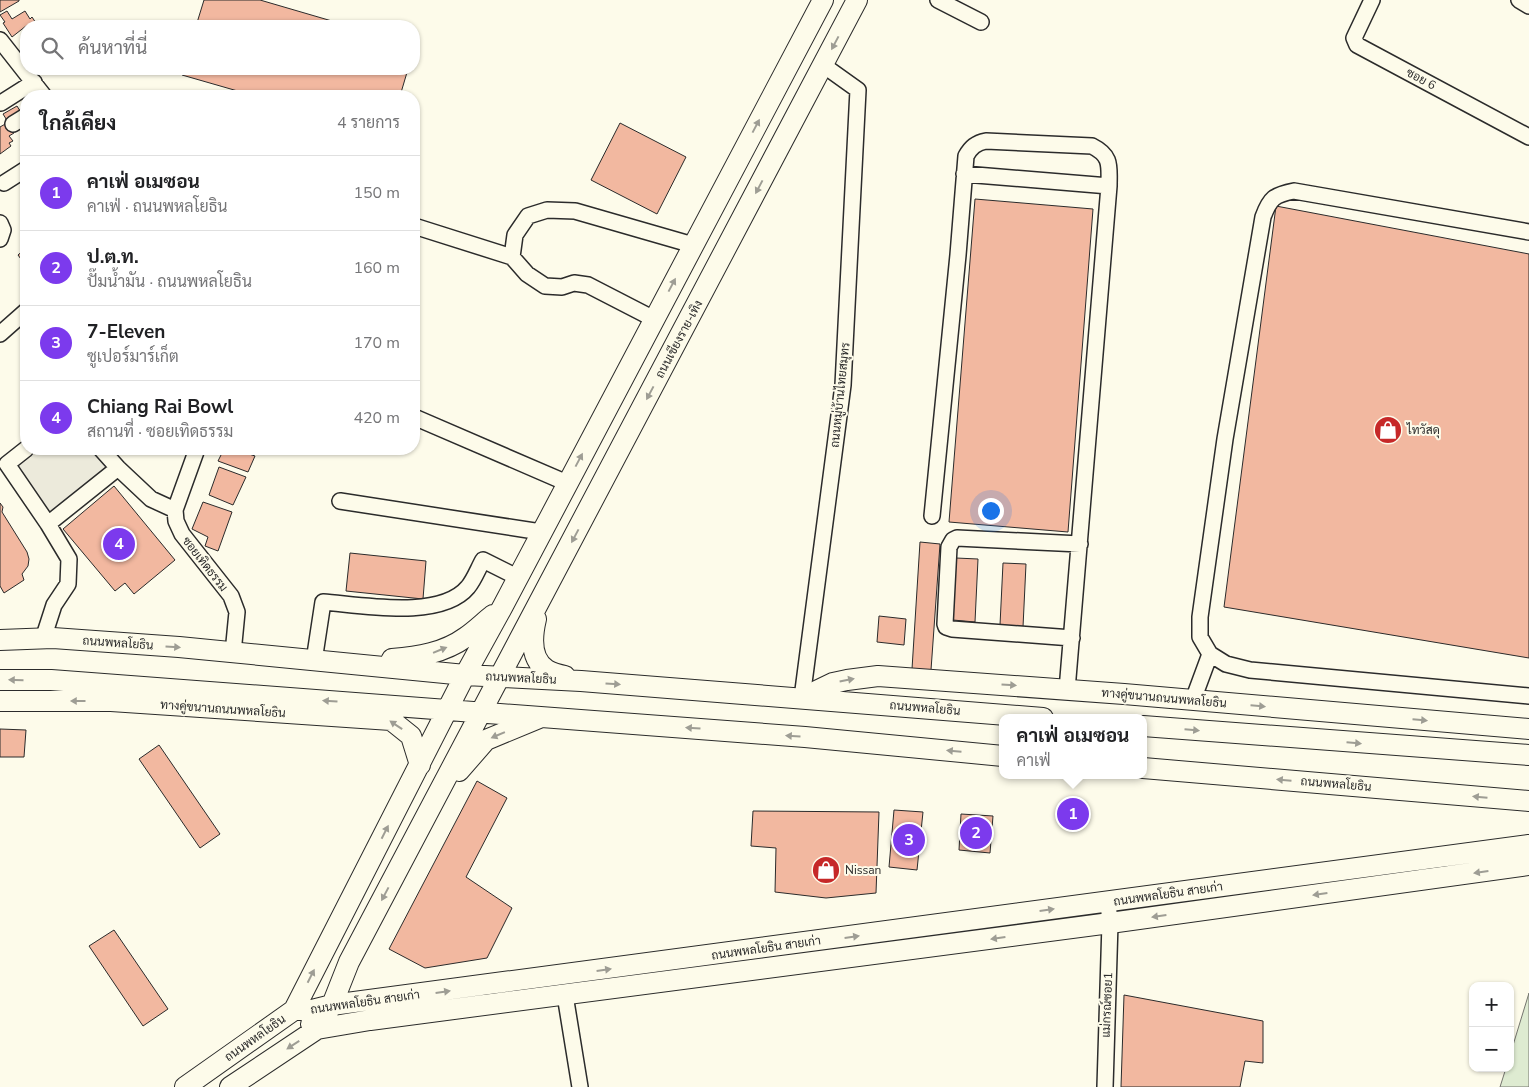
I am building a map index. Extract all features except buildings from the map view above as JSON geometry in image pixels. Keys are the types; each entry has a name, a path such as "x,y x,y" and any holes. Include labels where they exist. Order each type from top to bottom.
{"main road":[{"name":"ถนนพหลโยธิน","path":"185,1087 294,1010 465,675 823,0"},
{"name":"ถนนเชียงราย-เทิง","path":"481,711 857,0"},
{"path":"540,602 533,639 536,660 547,670 581,681"},
{"path":"340,663 410,658 437,652 465,638 503,606"},
{"name":"ถนนพหลโยธิน","path":"0,640 43,639 159,646 465,675 581,681 999,714"},
{"name":"ทางคู่ขนานถนนพหลโยธิน","path":"802,698 833,683 878,676 1522,728"},
{"path":"0,680 51,680 481,711 805,737 999,756"},
{"path":"110,701 166,689"},
{"name":"ทางคู่ขนานถนนพหลโยธิน","path":"0,701 110,701 391,720 411,736 420,765"},
{"name":"ถนนพหลโยธิน","path":"230,1087 317,1029 332,1006 349,962 481,711"},
{"path":"436,796 486,740 543,716"},
{"path":"1147,726 1529,755"},
{"path":"1421,748 1522,728"},
{"name":"ถนนพหลโยธิน","path":"1147,768 1529,801"},
{"name":"ถนนพหลโยธิน สายเก่า","path":"294,1010 312,1010 1529,846"},
{"name":"ถนนพหลโยธิน สายเก่า","path":"294,1010 317,1029 370,1020 1110,923 1529,865"},
{"path":"349,962 351,992 377,1000"}],"street":[{"path":"938,0 981,22"},
{"name":"ซอย 6","path":"1372,0 1354,38 1357,45 1529,136"},
{"path":"1519,0 1529,6"},
{"path":"0,40 20,65"},
{"name":"ถนนหมู่บ้านไทยสมุทร","path":"802,698 844,385 858,90 823,65"},
{"path":"28,75 40,90"},
{"path":"22,90 34,82"},
{"path":"1,104 20,91"},
{"path":"13,124 20,120"},
{"path":"932,516 966,156 977,143 986,141 1092,146 1106,156 1109,163 1109,186 1067,690"},
{"path":"4,183 20,173"},
{"path":"964,174 1109,186"},
{"path":"1529,232 1294,191 1278,194 1268,204 1263,217 1225,439 1200,617 1200,637 1210,654 1226,664 1250,670 1529,696"},
{"path":"512,256 515,235 528,216 547,210 574,211 693,245"},
{"path":"0,223 3,230 0,239"},
{"path":"420,228 512,256 527,274 545,286 562,287 574,283 588,285 654,319"},
{"path":"0,334 20,316"},
{"path":"420,420 567,483"},
{"path":"20,454 7,464 48,524 69,559 68,584 54,605 43,639"},
{"path":"106,455 151,499 175,510 195,455"},
{"path":"48,524 118,468"},
{"path":"340,501 541,532"},
{"name":"ซอยเทิดธรรม","path":"175,510 176,521 182,534 230,596 237,612 233,653"},
{"path":"1072,638 946,627 949,547 953,540 957,538 1080,544"},
{"path":"314,660 323,602 412,608 430,607 453,599 468,588 483,560 517,577"},
{"path":"1193,700 1210,654"},
{"name":"แม่กรณ์ซอย1","path":"1105,1087 1110,923 1108,902"},
{"path":"565,995 580,1087"}],"green space":[{"path":"1529,993 1529,1087 1500,1087 1505,1072 1514,1072 1514,1042"}],"shaded area":[{"path":"23,455 97,455 110,470 49,518 12,464"}],"place":[{"name":"ไทวัสดุ","path":"1388,430"},
{"name":"Chiang Rai Bowl","path":"119,544"},
{"name":"คาเฟ่ อเมซอน","path":"1073,814"},
{"name":"ป.ต.ท.","path":"976,833"},
{"name":"7-Eleven","path":"909,840"},
{"name":"Nissan","path":"826,870"}]}
